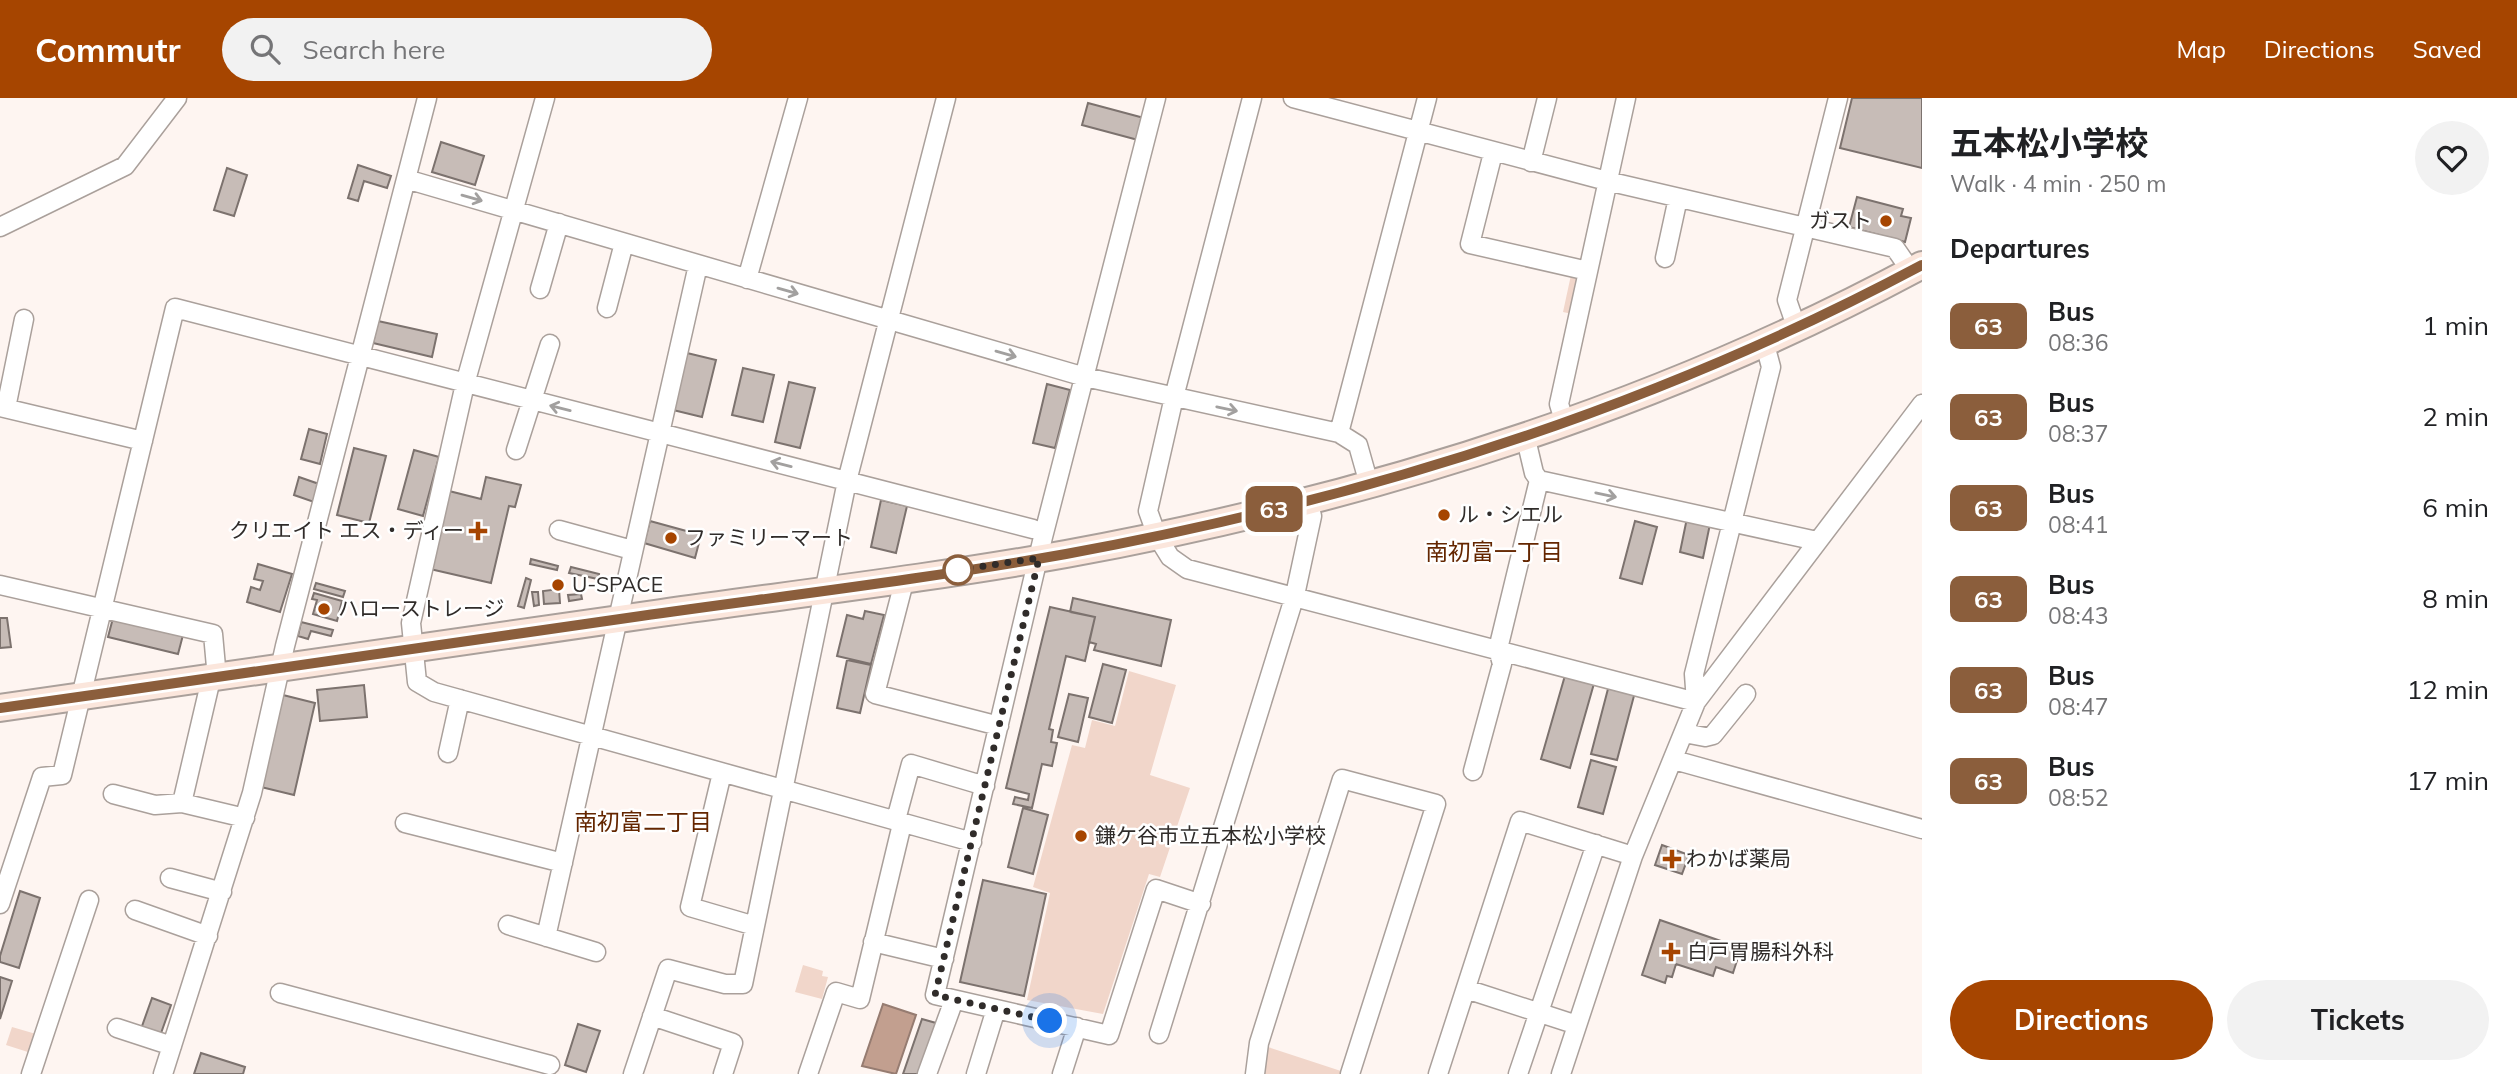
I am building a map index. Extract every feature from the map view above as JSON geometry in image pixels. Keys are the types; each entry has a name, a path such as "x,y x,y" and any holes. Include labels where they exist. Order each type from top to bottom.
{"street":[{"path":"0,227 125,166 177,98"},
{"path":"163,1074 245,818 279,669 427,98"},
{"path":"545,98 465,384 411,623 417,682 434,692 972,842"},
{"path":"747,279 799,98"},
{"path":"633,1074 668,969 725,984 743,984 847,481 946,98"},
{"path":"1156,98 1039,558 935,995 1109,1035 1156,889 1201,904"},
{"path":"1252,98 1174,397 1149,511 1157,536 1170,557 1187,569 1696,702"},
{"path":"1339,433 1427,98"},
{"path":"1531,162 1547,98"},
{"path":"1564,420 1559,404 1626,98"},
{"path":"1797,326 1787,300 1838,98"},
{"path":"0,708 905,578 1039,558 1157,536 1370,484 1525,435 1765,341 1917,268 1895,248 1805,229 1493,153 1301,99"},
{"path":"1493,153 1470,244 1588,271"},
{"path":"406,178 1085,377 1339,433 1358,445 1370,484"},
{"path":"1665,258 1678,198"},
{"path":"540,289 559,223"},
{"path":"607,308 624,243"},
{"path":"547,937 698,265"},
{"path":"0,904 42,777 62,775 175,308 1033,529"},
{"path":"24,319 3,407 143,441"},
{"path":"1696,702 1694,674 1771,368 1765,341"},
{"path":"516,450 550,344"},
{"path":"1561,1074 1633,856 1696,702 1922,404"},
{"path":"1525,435 1534,473 1539,481 1817,541"},
{"path":"1474,771 1502,664 1498,649 1539,481"},
{"path":"1159,1034 1295,596 1312,516 1308,501"},
{"path":"559,530 632,550"},
{"path":"905,578 875,694 999,726"},
{"path":"0,585 213,634 214,678 182,803"},
{"path":"1684,733 1705,737 1713,735 1746,694"},
{"path":"448,753 460,699"},
{"path":"1674,760 1922,829"},
{"path":"808,1074 836,992 860,999 902,824 897,816 911,764 985,786"},
{"path":"722,773 690,907 755,926"},
{"path":"1255,1074 1259,1043 1342,779 1436,804 1350,1074"},
{"path":"113,794 155,805 182,803 245,818"},
{"path":"1438,1074 1521,821 1633,856"},
{"path":"405,823 563,863"},
{"path":"1518,1074 1596,844"},
{"path":"170,878 222,892"},
{"path":"31,1074 89,900"},
{"path":"135,910 208,936"},
{"path":"508,925 596,952"},
{"path":"873,942 944,959"},
{"path":"1466,989 1577,1025"},
{"path":"280,993 551,1065"},
{"path":"927,1074 954,1000"},
{"path":"976,1074 996,1009"},
{"path":"652,1016 733,1043 723,1074"},
{"path":"1062,1074 1077,1027"},
{"path":"117,1028 172,1046"}],"shaded area":[{"path":"1571,275 1580,282 1572,314 1563,312"},
{"path":"1129,671 1176,685 1150,775 1190,788 1160,877 1149,874 1103,1014 1027,1000 1050,893 1033,887 1072,745 1085,748 1092,720 1115,726"},
{"path":"803,965 823,971 822,976 828,977 822,999 795,992"},
{"path":"883,1004 916,1015 896,1074 862,1066"},
{"path":"12,1027 36,1034 31,1053 6,1045"},
{"path":"1265,1046 1344,1072 1263,1074"}],"building":[{"path":"1852,98 1922,98 1922,168 1840,148"},
{"path":"1088,103 1144,118 1138,140 1082,125"},
{"path":"441,142 484,156 475,185 432,172"},
{"path":"358,165 391,176 387,188 364,181 358,201 348,198"},
{"path":"227,168 247,175 234,216 214,210"},
{"path":"1857,197 1903,209 1901,216 1911,218 1905,242 1849,227"},
{"path":"378,321 437,334 432,357 373,343"},
{"path":"687,353 716,360 702,417 673,410"},
{"path":"743,368 774,375 763,422 732,415"},
{"path":"789,382 815,388 800,448 775,442"},
{"path":"1047,384 1070,390 1055,448 1033,443"},
{"path":"309,429 327,434 320,464 301,459"},
{"path":"354,448 386,456 369,523 337,515"},
{"path":"414,450 439,457 423,516 398,509"},
{"path":"299,477 319,484 314,502 294,495"},
{"path":"486,477 521,485 515,507 509,506 491,583 430,569 449,491 481,499"},
{"path":"881,500 907,506 896,553 871,547"},
{"path":"1687,518 1710,524 1703,558 1680,552"},
{"path":"650,521 701,535 695,558 644,543"},
{"path":"1635,521 1657,527 1642,584 1620,578"},
{"path":"531,559 558,566 557,570 530,564"},
{"path":"258,564 292,574 280,612 247,602 251,587 260,590 263,581 254,579"},
{"path":"571,567 599,574 598,579 569,573"},
{"path":"526,578 531,580 524,608 518,606"},
{"path":"316,583 345,591 343,597 314,589"},
{"path":"559,589 560,603 544,604 543,591"},
{"path":"532,592 538,592 539,605 534,606"},
{"path":"314,593 342,601 337,621 313,614 317,600 312,599"},
{"path":"581,594 582,599 569,601 568,595"},
{"path":"1073,598 1171,620 1161,666 1094,650 1096,644 1089,642 1095,617 1070,612"},
{"path":"1050,607 1095,617 1085,661 1066,656 1049,729 1053,730 1051,742 1057,743 1052,766 1042,764 1032,808 1013,804 1015,797 1028,800 1029,794 1006,788"},
{"path":"865,611 884,615 871,664 837,656 847,615 863,619"},
{"path":"0,618 7,618 11,647 0,648"},
{"path":"113,618 183,635 178,654 108,637"},
{"path":"301,622 333,630 331,636 311,631 308,639 298,636"},
{"path":"847,660 871,665 860,713 837,708"},
{"path":"1103,664 1126,670 1112,723 1089,717"},
{"path":"1566,672 1595,680 1570,768 1541,759"},
{"path":"364,685 367,717 320,721 317,690"},
{"path":"1609,685 1635,692 1617,760 1591,754"},
{"path":"1069,694 1088,698 1078,742 1058,737"},
{"path":"283,695 315,703 294,795 261,787"},
{"path":"1591,760 1616,767 1603,814 1578,807"},
{"path":"1023,808 1048,815 1033,874 1008,867"},
{"path":"1662,845 1689,855 1682,874 1655,865"},
{"path":"983,880 1046,894 1024,996 960,982"},
{"path":"20,891 40,898 19,968 0,962 0,956"},
{"path":"1660,920 1741,948 1733,973 1716,967 1713,976 1676,964 1672,977 1667,976 1665,983 1642,975"},
{"path":"0,977 12,981 0,1019"},
{"path":"152,998 171,1005 160,1036 141,1029"},
{"path":"922,1019 936,1023 918,1074 903,1074"},
{"path":"578,1024 600,1031 586,1072 565,1065"},
{"path":"201,1053 245,1067 243,1074 194,1074"}],"bus line":[{"name":"63","path":"0,708 823,590 1062,554 1157,536 1370,484 1544,428 1765,341 1922,265"}],"place":[{"name":"ガスト","path":"1886,221"},
{"name":"ル・シエル","path":"1444,515"},
{"name":"クリエイト エス・ディー","path":"478,531"},
{"name":"ファミリーマート","path":"671,538"},
{"name":"U-SPACE","path":"558,585"},
{"name":"ハローストレージ","path":"324,609"},
{"name":"鎌ケ谷市立五本松小学校","path":"1081,836"},
{"name":"わかば薬局","path":"1672,859"},
{"name":"白戸胃腸科外科","path":"1671,952"}],"district":[{"name":"南初富一丁目","path":"1494,552"},
{"name":"南初富二丁目","path":"643,822"}],"route":[{"path":"958,570 1039,558 935,995 1050,1021"}]}
